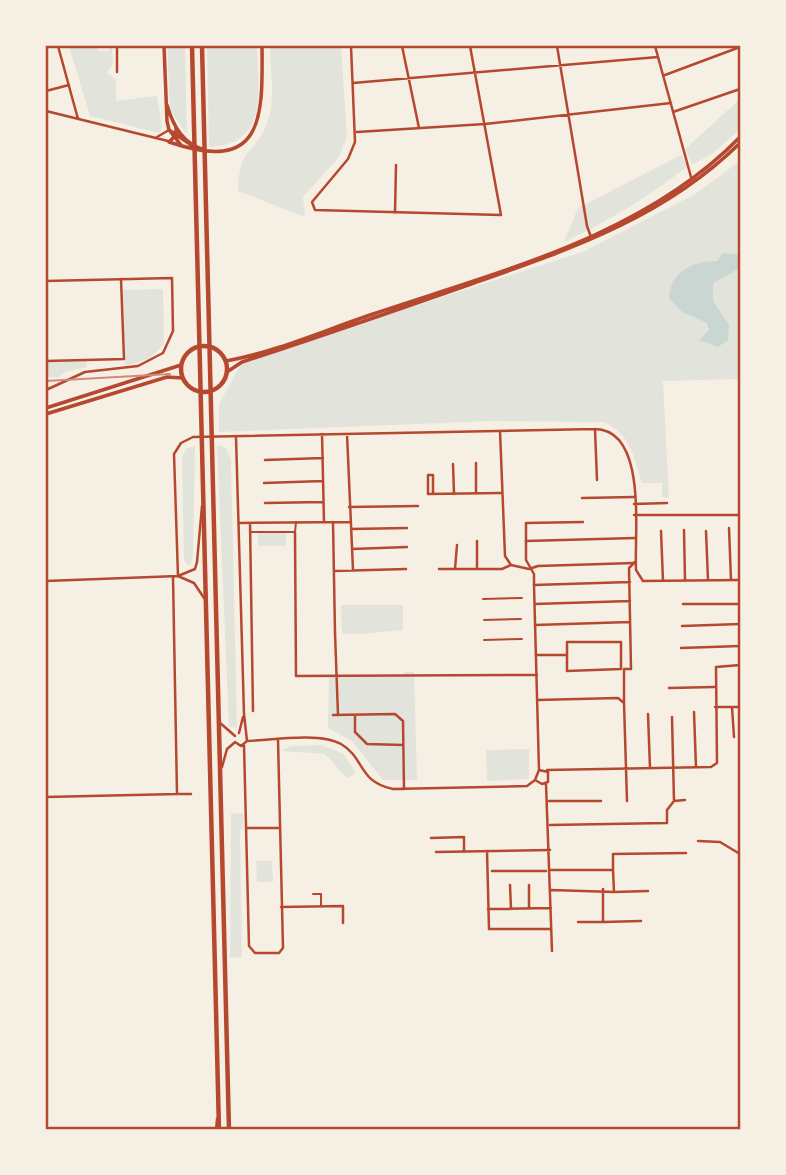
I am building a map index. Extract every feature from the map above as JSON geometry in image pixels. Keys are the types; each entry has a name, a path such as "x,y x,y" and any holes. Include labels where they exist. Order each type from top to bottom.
{"main road":[{"path":"192,46 217,1129"},
{"path":"202,46 229,1129"},
{"path":"198,347 208,347 216,349 226,361 227,373 221,385 209,392 199,392 183,378 181,365 188,352 198,347"}],"street":[{"path":"58,46 78,118"},
{"path":"117,46 117,72"},
{"path":"163,46 169,130 183,146"},
{"path":"46,111 214,152 238,147 260,120 262,46"},
{"path":"351,46 357,132 348,159 312,202 314,209 319,212 501,215 470,46"},
{"path":"402,46 419,128"},
{"path":"557,46 584,212 591,237"},
{"path":"655,46 691,177"},
{"path":"723,46 725,52"},
{"path":"664,75 740,47"},
{"path":"353,83 658,57"},
{"path":"46,91 69,85"},
{"path":"673,112 740,89"},
{"path":"166,101 176,128 184,139 198,148"},
{"path":"357,132 485,124 671,103"},
{"path":"169,142 175,136 176,128"},
{"path":"156,137 169,130"},
{"path":"175,136 198,148 214,152"},
{"path":"226,361 566,249 691,177 740,137"},
{"path":"227,373 242,362 566,249 645,213 708,171 740,143"},
{"path":"395,213 396,165"},
{"path":"46,281 172,278 170,341 163,353 150,362 85,372 46,390"},
{"path":"121,279 124,368"},
{"path":"46,360 124,359"},
{"path":"46,408 181,365"},
{"path":"46,414 167,377 183,378"},
{"path":"595,429 597,480"},
{"path":"178,576 174,454 181,443 192,437 595,429 606,430 624,444 633,464 635,562 636,573 643,581 740,580"},
{"path":"500,431 505,555 511,565"},
{"path":"322,434 324,522"},
{"path":"347,434 353,570"},
{"path":"236,436 247,741"},
{"path":"265,460 323,458"},
{"path":"475,463 476,493"},
{"path":"453,464 454,494"},
{"path":"433,494 433,475 428,475 428,494 433,494 454,494 501,493"},
{"path":"264,482 323,481"},
{"path":"582,498 634,496"},
{"path":"265,503 323,502"},
{"path":"634,504 667,503"},
{"path":"46,581 173,577 195,569 202,506"},
{"path":"349,507 418,506"},
{"path":"634,515 740,515"},
{"path":"332,522 335,715 395,714 403,721 404,789"},
{"path":"239,523 351,522"},
{"path":"247,741 317,739 339,743 374,783 404,789 527,786 535,780 539,770 534,585 529,569 526,523 583,522"},
{"path":"250,523 253,711"},
{"path":"351,528 407,528"},
{"path":"729,528 731,580"},
{"path":"684,530 685,581"},
{"path":"661,531 663,581"},
{"path":"706,531 708,580"},
{"path":"295,532 296,676 537,675"},
{"path":"526,541 635,538"},
{"path":"477,541 477,570"},
{"path":"455,570 457,545"},
{"path":"352,549 407,547"},
{"path":"439,569 477,570 511,565 529,569 538,565 635,562"},
{"path":"626,801 623,669 621,642 566,642 567,671 623,669 631,670 629,568 635,562"},
{"path":"334,571 406,569"},
{"path":"178,576 194,583 204,598"},
{"path":"173,577 177,794"},
{"path":"534,585 630,582"},
{"path":"535,604 630,601"},
{"path":"683,604 740,604"},
{"path":"535,625 630,622"},
{"path":"682,626 740,624"},
{"path":"681,648 740,646"},
{"path":"536,655 567,655"},
{"path":"539,770 711,767 716,763 716,667 740,665"},
{"path":"669,688 715,687"},
{"path":"537,699 618,698 624,703"},
{"path":"715,707 740,707"},
{"path":"732,707 734,737"},
{"path":"694,712 696,767"},
{"path":"235,736 239,733 244,714"},
{"path":"649,714 650,768"},
{"path":"356,715 353,719 355,732 367,744 403,745"},
{"path":"550,825 667,823 667,810 674,800 672,717"},
{"path":"219,722 235,736 235,742 227,749 221,774"},
{"path":"239,733 245,734"},
{"path":"247,741 244,745 250,950 279,953 283,948 278,740"},
{"path":"235,742 244,745"},
{"path":"547,771 550,777 546,783 550,825 552,951"},
{"path":"535,780 546,783"},
{"path":"46,797 191,794"},
{"path":"674,800 685,800"},
{"path":"549,801 601,801"},
{"path":"247,828 280,828"},
{"path":"431,838 464,837 464,852"},
{"path":"698,841 720,842 740,854"},
{"path":"436,852 550,850"},
{"path":"488,851 489,929 552,929"},
{"path":"614,892 613,854 685,852"},
{"path":"492,871 613,870"},
{"path":"510,885 511,909"},
{"path":"529,885 529,908"},
{"path":"603,889 603,922"},
{"path":"551,890 648,891"},
{"path":"281,907 343,906 343,923"},
{"path":"488,909 552,908"},
{"path":"578,922 641,921"}],"lane":[{"path":"250,532 295,532 296,522"},
{"path":"484,598 522,598"},
{"path":"484,620 522,619"},
{"path":"484,640 522,639"},
{"path":"313,894 321,894 321,906"}],"shaded area":[{"path":"69,46 98,46 99,51 109,51 109,46 112,46 113,64 107,73 116,79 116,101 157,96 162,127 159,133 90,116"},
{"path":"167,46 185,46 187,134 170,110"},
{"path":"207,46 257,46 258,79 256,112 251,125 242,136 229,144 209,147"},
{"path":"270,46 341,46 347,136 339,157 303,197 305,217 238,191 241,165 258,141 270,114"},
{"path":"740,99 740,129 711,155 692,164 685,149"},
{"path":"681,155 688,166 613,217 564,242 578,208"},
{"path":"740,161 740,379 663,381 669,498 662,497 662,483 642,483 626,440 604,422 491,421 219,432 219,404 242,362 585,251 695,194"},
{"path":"723,253 740,255 740,268 713,283 713,301 729,325 728,340 718,347 699,340 709,330 707,323 682,312 669,298 674,281 684,270 700,263 717,261"},
{"path":"163,289 164,344 149,359 125,366 123,290"},
{"path":"87,361 87,367 65,372 58,377 46,377 46,362"},
{"path":"217,445 225,447 231,459 237,728 229,727"},
{"path":"195,446 193,554 191,564 188,565 184,561 182,457 187,448"},
{"path":"258,532 286,532 286,546 258,546"},
{"path":"341,605 403,605 403,630 365,634 342,633"},
{"path":"404,672 414,672 417,780 383,780 352,741 328,728 329,675 404,677"},
{"path":"321,745 344,754 356,773 347,778 325,754 282,751 290,746"},
{"path":"529,749 529,779 487,781 486,750"},
{"path":"243,813 243,829 240,830 242,957 230,958 231,814"},
{"path":"256,861 272,861 273,882 257,882"}],"railway":[{"path":"46,381 170,374"}]}
